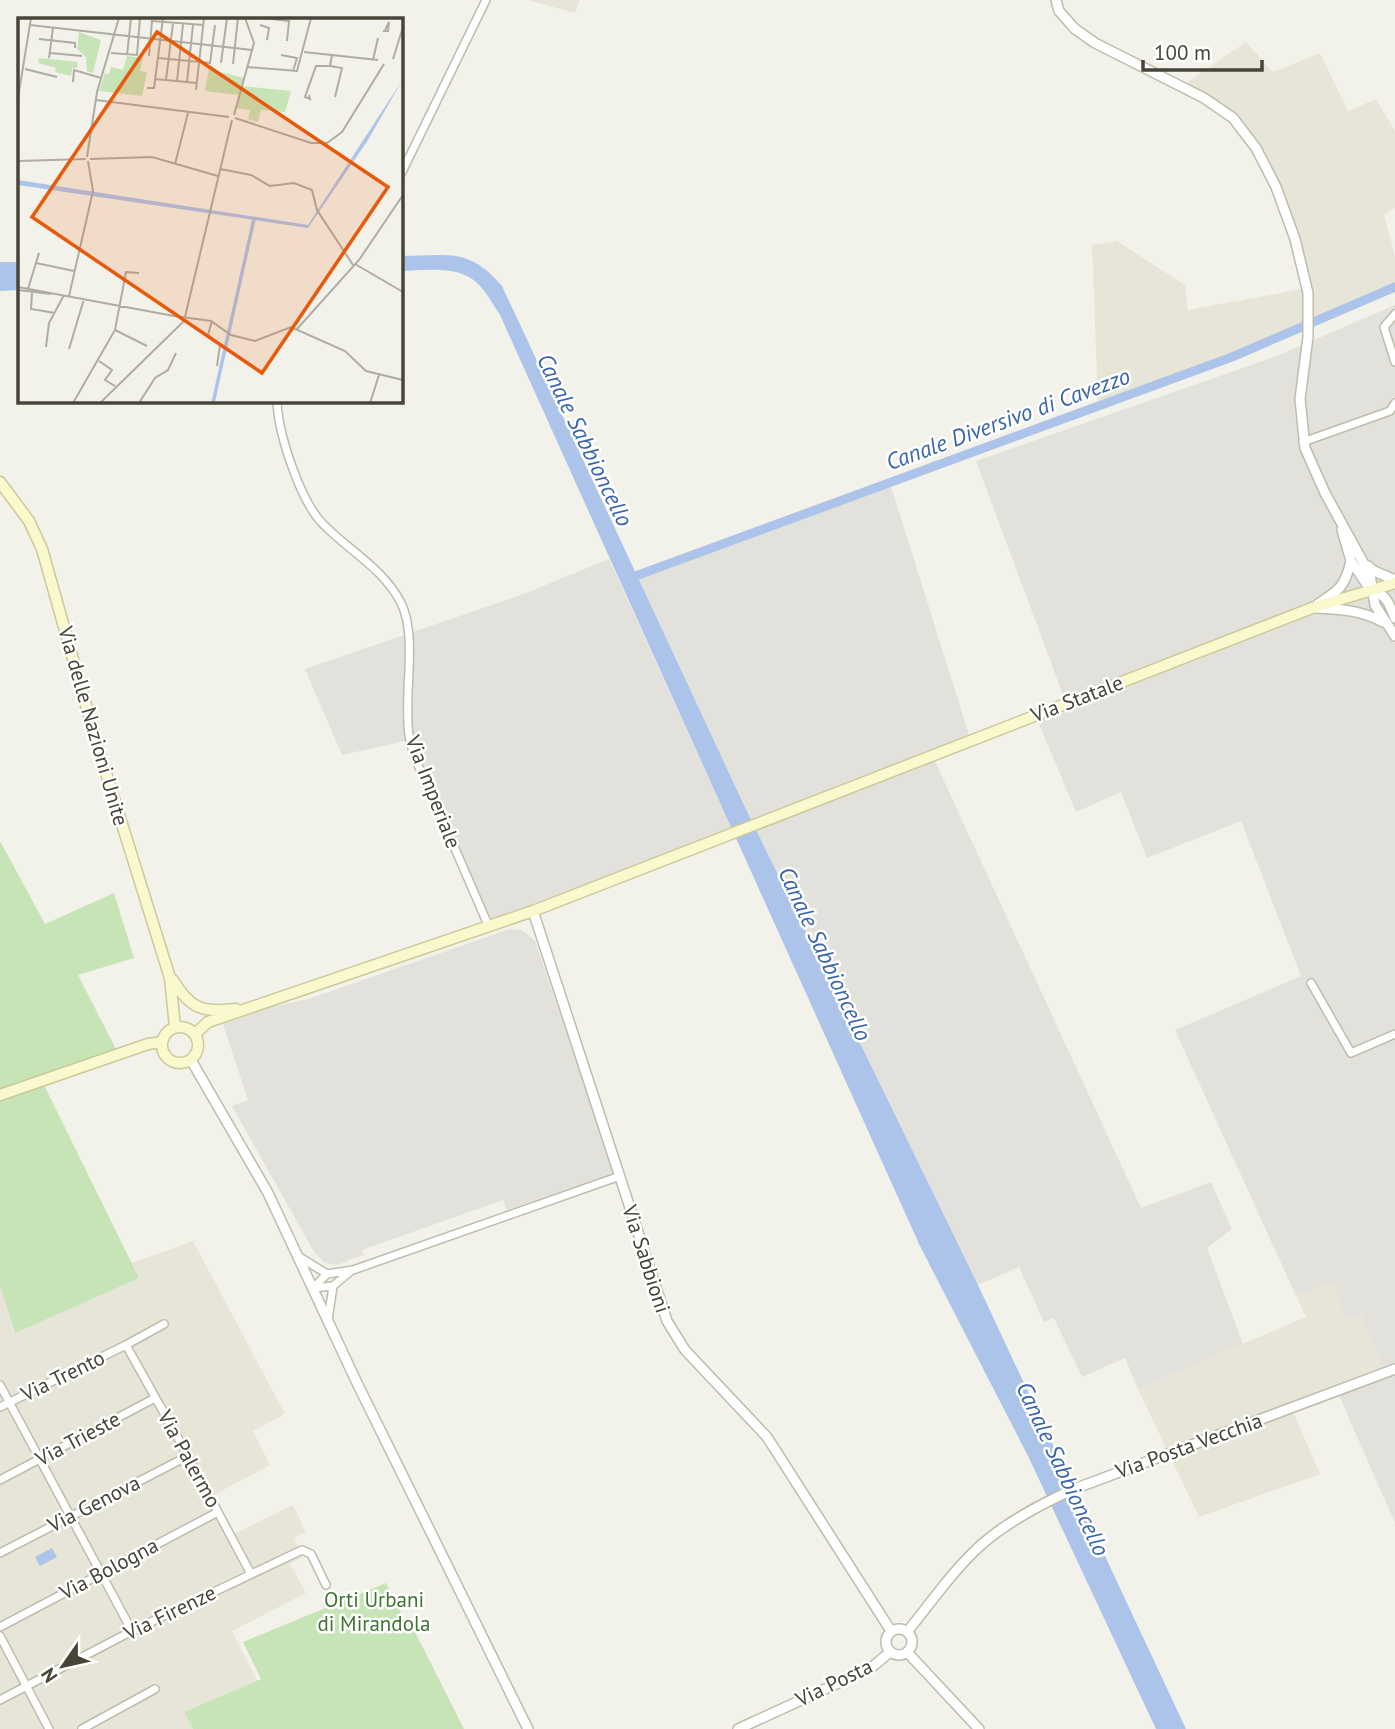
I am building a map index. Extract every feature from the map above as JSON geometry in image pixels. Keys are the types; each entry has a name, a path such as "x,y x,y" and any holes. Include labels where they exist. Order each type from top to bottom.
{"main road":[{"name":"Via delle Nazioni Unite","path":"0,482 22,509 42,550 97,744 170,978 175,1027"},
{"name":"Via Statale","path":"258,1006 533,911 1312,608 1395,582"},
{"name":"Via delle Nazioni Unite","path":"170,978 186,999 198,1007 220,1010 258,1006"},
{"path":"195,1034 208,1022 258,1006"},
{"path":"175,1027 186,1028 195,1034 199,1048 191,1060 173,1062 163,1051 162,1042 168,1031 175,1027"},
{"path":"0,1095 148,1044 162,1042"}],"street":[{"path":"402,172 486,0"},
{"path":"1056,0 1059,11 1075,29 1095,43 1204,98 1233,118 1256,148 1276,187 1295,239 1309,306 1300,399 1303,442 1325,493 1370,575 1375,606 1395,636"},
{"path":"1395,314 1384,327 1395,362"},
{"name":"Via Imperiale","path":"277,402 294,472 306,500 321,522 390,586 405,611 408,632 407,713 412,747 489,927"},
{"path":"1303,442 1390,411 1395,403"},
{"path":"1340,521 1351,561 1371,591 1381,593 1387,599 1395,618"},
{"path":"1362,560 1374,571 1395,582 1387,599"},
{"path":"1312,608 1337,592 1346,581 1351,561"},
{"path":"1312,608 1354,610 1371,615 1384,623"},
{"name":"Via Sabbioni","path":"533,911 662,1311 672,1331 693,1359 766,1437 891,1631"},
{"path":"1311,982 1351,1053 1395,1034"},
{"path":"191,1060 268,1193 528,1729"},
{"path":"313,1288 327,1274 353,1270 620,1176"},
{"path":"298,1256 327,1274"},
{"path":"313,1288 333,1286 353,1270"},
{"path":"328,1320 333,1286"},
{"name":"Via Trento","path":"0,1407 164,1324"},
{"name":"Via Palermo","path":"126,1345 251,1574"},
{"name":"Via Posta Vecchia","path":"907,1632 979,1547 1000,1529 1045,1502 1395,1369"},
{"path":"0,1385 132,1631"},
{"name":"Via Trieste","path":"0,1480 155,1398"},
{"name":"Via Genova","path":"0,1553 188,1456"},
{"name":"Via Bologna","path":"0,1627 218,1512"},
{"name":"Via Firenze","path":"0,1700 132,1631 305,1550 311,1554 326,1585"},
{"path":"899,1629 907,1632 911,1640 907,1652 898,1655 890,1651 886,1639 891,1631 899,1629"},
{"path":"0,1636 49,1729"},
{"name":"Via Posta","path":"738,1729 871,1668 890,1651"},
{"path":"907,1652 979,1729"},
{"path":"82,1729 155,1689"}],"shaded area":[{"path":"528,0 580,0 575,13"},
{"path":"1246,42 1273,72 1320,53 1348,111 1376,99 1395,131 1395,208 1384,214 1395,256 1395,289 1260,347 1098,403 1092,245 1117,241 1185,285 1188,310 1302,289 1282,216 1258,152 1235,122 1182,86"},
{"path":"1395,305 1395,1523 1338,1393 1386,1375 1361,1314 1346,1319 1334,1282 1296,1296 1175,1030 1301,976 1241,821 1147,858 1121,792 1076,812 1036,717 1066,703 976,461 1277,356"},
{"path":"889,480 970,738 932,755 1141,1208 1211,1182 1232,1229 1207,1248 1243,1344 1138,1389 1125,1358 1082,1377 1054,1318 1044,1322 1019,1267 978,1285 743,803 637,578"},
{"path":"609,559 732,829 485,922 410,740 342,755 305,669 521,595"},
{"path":"510,929 522,930 535,941 615,1171 507,1210 503,1200 362,1250 364,1255 348,1262 335,1265 324,1263 313,1250 232,1106 248,1100 223,1024 272,1007 308,999"},
{"path":"193,1241 285,1414 253,1431 270,1465 214,1495 234,1534 293,1505 306,1532 294,1538 303,1557 290,1564 306,1593 232,1631 257,1681 184,1712 193,1729 0,1729 0,1286 14,1332 139,1278 132,1263"},
{"path":"1334,1282 1361,1313 1386,1375 1292,1409 1320,1474 1199,1517 1138,1389 1306,1317 1296,1296"}],"green space":[{"path":"0,841 45,924 114,893 134,958 78,975 120,1057 44,1085 139,1278 15,1333 0,1286"},
{"name":"Orti Urbani di Mirandola","path":"386,1583 406,1623 410,1622 464,1729 193,1729 184,1712 261,1679 243,1642"}],"water":[{"name":"Canale Sabbioncello","path":"445,255 468,259 479,265 502,286 743,803 978,1285 1186,1729 1156,1729 1028,1456 920,1246 500,315 484,291 472,279 457,272 402,271 402,256"},
{"path":"0,262 18,262 18,290 0,291"},
{"path":"52,1548 57,1557 40,1566 35,1557"}],"waterway":[{"name":"Canale Diversivo di Cavezzo","path":"630,578 1232,357 1395,287"}]}
